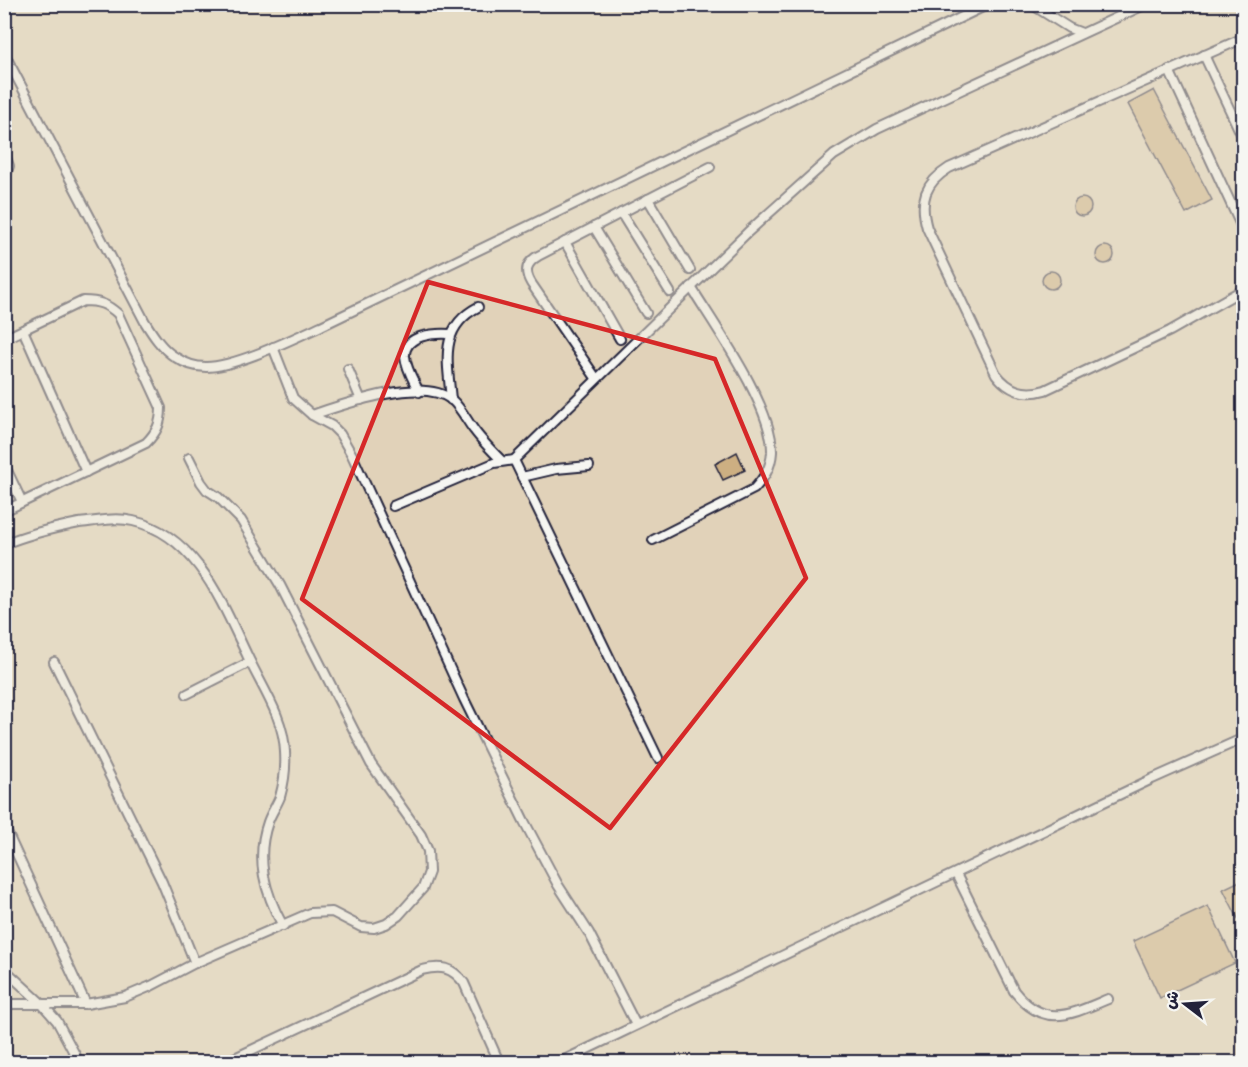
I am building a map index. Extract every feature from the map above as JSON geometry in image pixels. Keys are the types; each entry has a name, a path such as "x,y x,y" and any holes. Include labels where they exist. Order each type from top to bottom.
{"lane":[{"path":"4,53 136,308 162,347 175,357 205,367 230,362 273,347 321,326 989,4"},
{"path":"1031,4 1082,33"},
{"path":"393,506 494,463 514,460 748,232 821,166 848,146 877,129 1146,4"},
{"path":"1239,40 960,163 938,176 929,187 924,200 923,214 927,228 996,374 1012,390 1023,393 1045,390 1170,331 1244,289"},
{"path":"1204,55 1244,140"},
{"path":"1169,70 1244,232"},
{"path":"4,152 9,166 4,179"},
{"path":"596,378 528,277 528,265 532,260 565,242 710,167"},
{"path":"648,199 690,270"},
{"path":"621,213 670,292"},
{"path":"594,227 646,313"},
{"path":"565,242 620,339"},
{"path":"653,540 754,489 770,467 772,453 768,431 753,390 691,287"},
{"path":"4,339 83,301 96,301 107,305 118,314 161,408 161,421 155,434 146,443 4,511"},
{"path":"451,400 447,360 451,334 457,322 466,313 478,307"},
{"path":"23,330 86,472"},
{"path":"419,392 406,364 405,351 408,345 424,336 451,334"},
{"path":"273,347 293,398 312,415 323,420 340,434 352,455 464,699 524,821 558,885 589,933 636,1025"},
{"path":"348,369 361,400"},
{"path":"312,415 381,395 430,391 451,400 481,440 502,461"},
{"path":"4,1006 86,1004 138,993 195,963 303,916 320,912 332,912 361,927 374,928 398,916 423,888 429,872 428,851 421,835 371,764 302,625 271,570 241,520 201,482 189,458"},
{"path":"514,460 658,758"},
{"path":"4,464 22,502"},
{"path":"522,477 556,469 589,466"},
{"path":"4,544 58,527 103,519 133,521 161,531 184,549 212,586 281,727 285,751 285,774 279,798 268,822 262,849 263,876 270,902 283,926"},
{"path":"54,662 162,882 195,963"},
{"path":"187,694 250,662"},
{"path":"560,1062 1152,779 1244,738"},
{"path":"4,826 86,1004"},
{"path":"956,874 1022,1002 1034,1011 1048,1016 1062,1016 1108,999"},
{"path":"226,1062 422,970 435,967 444,967 456,972 464,983 500,1062"},
{"path":"4,969 57,1021 79,1062"}],"highlighted area":[{"path":"428,282 715,359 806,578 610,828 302,599"}],"shaded area":[{"path":"5,5 1243,5 1243,1062 5,1062"}],"building":[{"path":"1154,90 1212,200 1186,214 1128,104"},
{"path":"1082,198 1088,201 1091,207 1088,213 1082,216 1076,213 1073,207 1076,201"},
{"path":"1105,246 1111,249 1114,255 1111,261 1105,264 1099,261 1096,255 1099,249"},
{"path":"1051,271 1057,274 1060,280 1057,286 1051,289 1045,286 1042,280 1045,274"},
{"path":"737,452 745,470 723,480 715,464"},
{"path":"1244,879 1244,930 1223,889"},
{"path":"1208,906 1235,963 1160,998 1133,941"}]}
